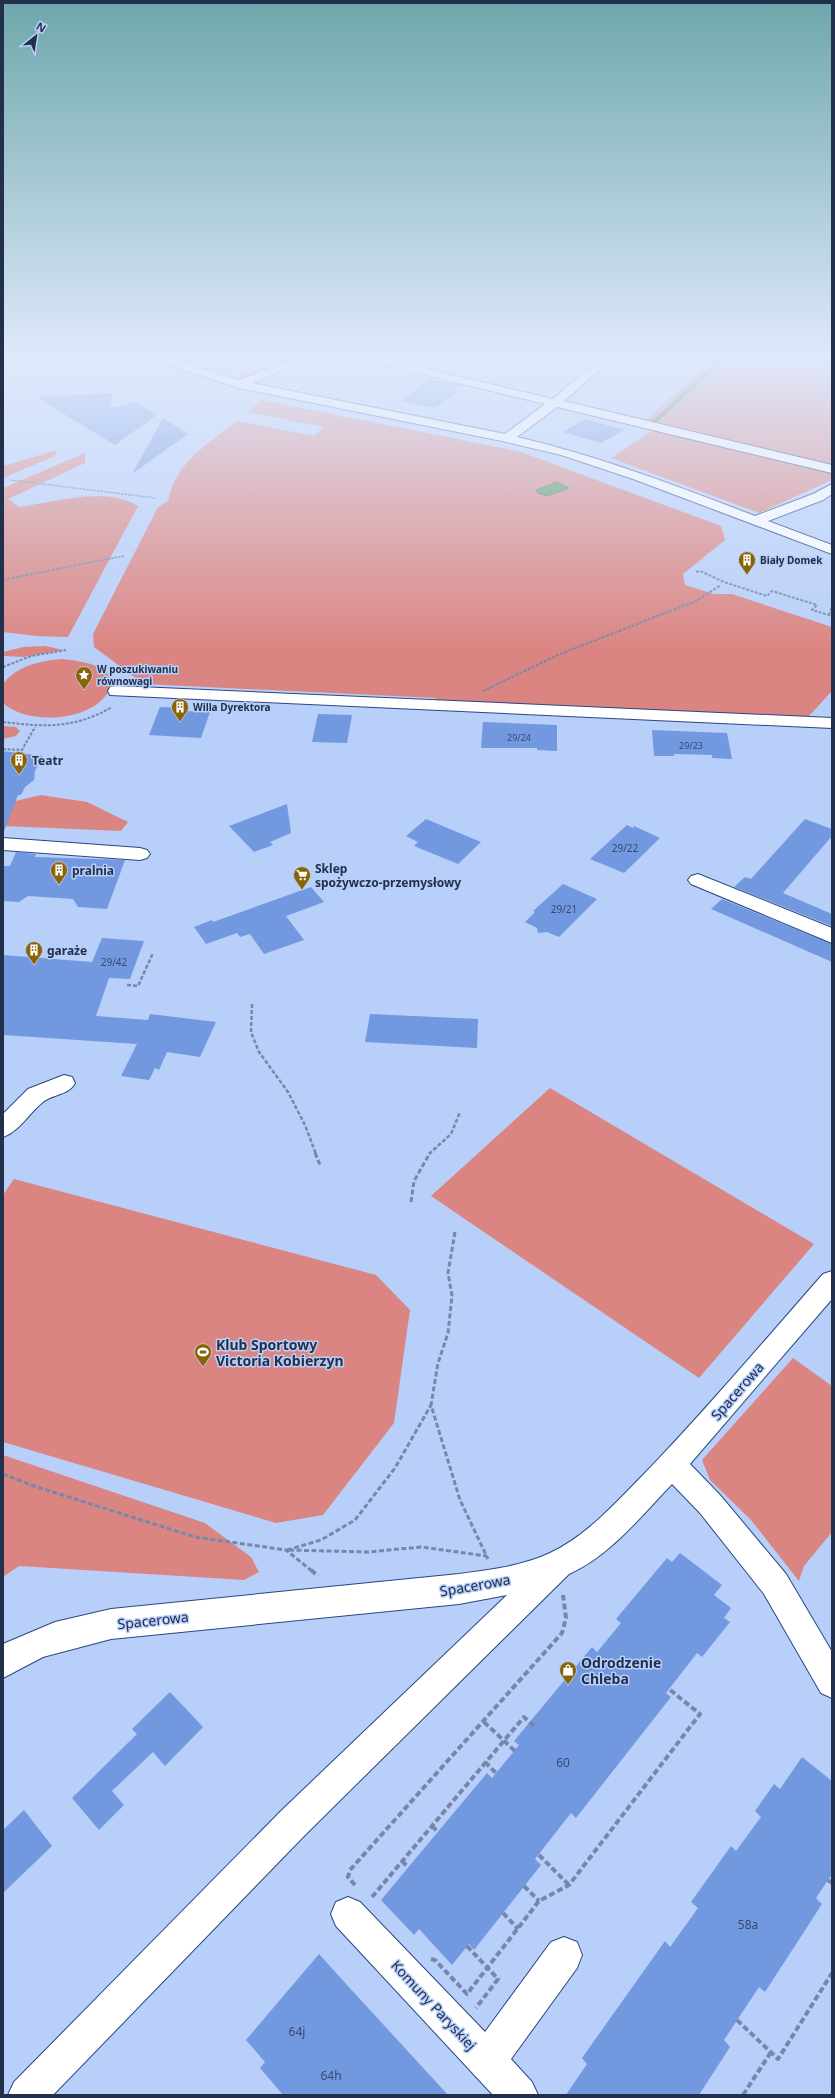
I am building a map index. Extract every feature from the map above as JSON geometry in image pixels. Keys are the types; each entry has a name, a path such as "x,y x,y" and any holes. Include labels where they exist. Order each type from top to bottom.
{"street":[{"path":"572,455 596,461 832,550"},
{"path":"776,455 832,468"},
{"path":"755,521 818,497 832,488"},
{"path":"116,691 832,723"},
{"path":"4,846 140,854"},
{"path":"698,880 832,936"},
{"path":"3,1128 36,1095 64,1083"},
{"name":"Spacerowa","path":"3,1662 19,1651 60,1635 111,1624 343,1602 500,1583 560,1563 589,1545 622,1516 672,1465 832,1281"},
{"path":"672,1465 710,1504 775,1584 832,1682"},
{"path":"27,2095 294,1823 560,1563"},
{"name":"Komuny Paryskiej","path":"362,1902 487,2061 520,2095"},
{"path":"487,2061 564,1955"}],"path":[{"path":"10,480 155,498"},
{"path":"3,580 124,556"},
{"path":"696,572 700,571 724,582 767,596 772,591 817,605 812,610 832,616"},
{"path":"465,706 486,689 513,675 560,654 696,600 721,584"},
{"path":"829,615 832,606"},
{"path":"3,667 31,656 66,650"},
{"path":"3,722 35,727 65,725 91,719"},
{"path":"3,749 22,750 35,727"},
{"path":"127,985 138,986 153,953"},
{"path":"252,1004 251,1032 259,1052 288,1092 305,1125 320,1165"},
{"path":"411,1202 414,1181 429,1154 451,1134 460,1112"},
{"path":"286,1550 321,1540 355,1520 396,1468 431,1405 438,1363 448,1333 452,1296 448,1273 455,1232"},
{"path":"431,1405 460,1500 500,1583"},
{"path":"3,1474 31,1485 195,1538 286,1550 368,1552 422,1547 487,1556"},
{"path":"286,1550 329,1585 343,1602"},
{"path":"534,1726 524,1717 371,1898 362,1902 348,1877 350,1870 562,1634 566,1618 562,1594 560,1563"},
{"path":"428,1958 435,1960 467,1994 539,1901 569,1884 700,1714 669,1689"},
{"path":"484,1722 515,1751"},
{"path":"485,1762 496,1773"},
{"path":"432,1826 438,1832"},
{"path":"539,1855 569,1884"},
{"path":"402,1861 408,1868"},
{"path":"828,1880 832,1883"},
{"path":"524,1886 539,1901"},
{"path":"503,1913 518,1929"},
{"path":"467,1946 498,1979 478,2005"},
{"path":"737,2020 778,2059 832,1974"},
{"path":"744,2095 771,2052"}],"shaded area":[{"path":"40,455 55,455 3,478 3,466"},
{"path":"81,455 85,455 85,463 8,499 19,507 64,499 96,496 126,500 138,506 68,637 37,636 3,632 3,488"},
{"path":"195,455 529,455 721,526 725,540 683,574 685,585 714,594 732,594 832,627 832,691 809,716 752,716 441,702 435,698 144,684 94,647 93,634 158,507 168,501 172,487 178,475"},
{"path":"616,455 764,455 832,472 832,480 759,513 611,458"},
{"path":"786,455 832,455 832,466"},
{"path":"557,482 569,488 547,496 538,493 536,490"},
{"path":"45,646 63,650 23,657 3,656 3,652 23,647"},
{"path":"61,659 87,663 97,666 105,671 110,677 111,684 107,694 98,703 86,710 72,715 56,717 26,715 13,710 3,703 3,684 8,678 22,669 37,663"},
{"path":"3,726 16,727 20,731 16,736 3,739"},
{"path":"41,795 87,802 128,822 121,831 3,826 3,804"},
{"path":"550,1088 814,1244 699,1378 431,1196"},
{"name":"Klub Sportowy Victoria Kobierzyn","path":"14,1179 376,1275 410,1310 394,1423 323,1515 276,1523 3,1442 3,1195"},
{"path":"793,1358 832,1386 832,1532 804,1566 799,1581 751,1520 710,1480 702,1460"},
{"path":"3,1455 205,1523 251,1557 259,1572 244,1580 19,1566 3,1577"}],"building":[{"path":"143,455 159,455 132,474"},
{"name":"Willa Dyrektora","path":"160,707 184,708 183,711 210,712 201,738 149,735"},
{"path":"318,714 352,715 347,743 312,742"},
{"path":"483,722 557,725 557,751 537,750 537,748 481,748"},
{"path":"652,730 727,733 732,759 712,758 712,755 674,754 674,756 654,756"},
{"name":"Teatr","path":"3,751 43,756 35,771 34,780 25,787 21,795 18,795 4,831"},
{"path":"287,804 291,833 270,842 273,845 254,852 229,826"},
{"path":"426,819 481,842 458,864 414,846 418,842 406,836"},
{"path":"805,819 832,829 832,836 783,893 832,914 832,926 734,887 745,877 751,879"},
{"path":"627,825 633,828 634,826 660,838 624,873 590,859"},
{"name":"pralnia","path":"16,852 36,854 35,857 125,860 107,909 78,907 73,899 28,896 19,902 3,901 3,866 10,866"},
{"path":"563,884 597,899 559,937 547,932 538,933 537,928 525,922 535,912 533,911"},
{"path":"311,887 324,902 286,916 304,940 264,954 250,934 240,937 237,933 206,944 194,927 212,920 213,922"},
{"path":"722,899 832,944 832,962 711,909"},
{"path":"102,938 144,941 130,979 109,978 96,1016 148,1020 150,1014 216,1022 200,1057 167,1052 159,1070 155,1068 149,1080 121,1076 137,1044 3,1035 3,955 92,962"},
{"path":"370,1014 478,1019 477,1048 365,1042"},
{"path":"680,1553 722,1585 714,1595 731,1608 724,1618 730,1622 702,1657 697,1653 666,1693 671,1697 576,1818 571,1813 535,1859 541,1865 474,1950 469,1944 452,1965 419,1929 414,1935 381,1900 487,1773 492,1778 519,1745 514,1741 592,1647 597,1652 621,1623 616,1619 667,1558 672,1562"},
{"path":"170,1692 203,1727 165,1766 153,1752 112,1791 124,1805 99,1830 72,1798 137,1734 132,1729"},
{"path":"802,1757 832,1781 832,1874 816,1898 822,1904 765,1992 759,1987 724,2040 730,2047 699,2095 566,2095 587,2064 582,2058 665,1941 670,1947 698,1908 691,1902 731,1846 736,1851 761,1817 755,1811 774,1784 780,1789"},
{"path":"24,1810 52,1846 3,1893 3,1830"},
{"path":"319,1954 448,2095 283,2095 260,2068 265,2062 246,2040"}],"place":[{"name":"Biały Domek","path":"747,575"},
{"name":"W poszukiwaniu równowagi","path":"84,690"},
{"name":"Willa Dyrektora","path":"180,722"},
{"name":"Teatr","path":"19,775"},
{"name":"pralnia","path":"59,885"},
{"name":"Sklep spożywczo-przemysłowy","path":"302,890"},
{"name":"garaże","path":"34,965"},
{"name":"Klub Sportowy Victoria Kobierzyn","path":"203,1367"},
{"name":"Odrodzenie Chleba","path":"568,1685"}]}
